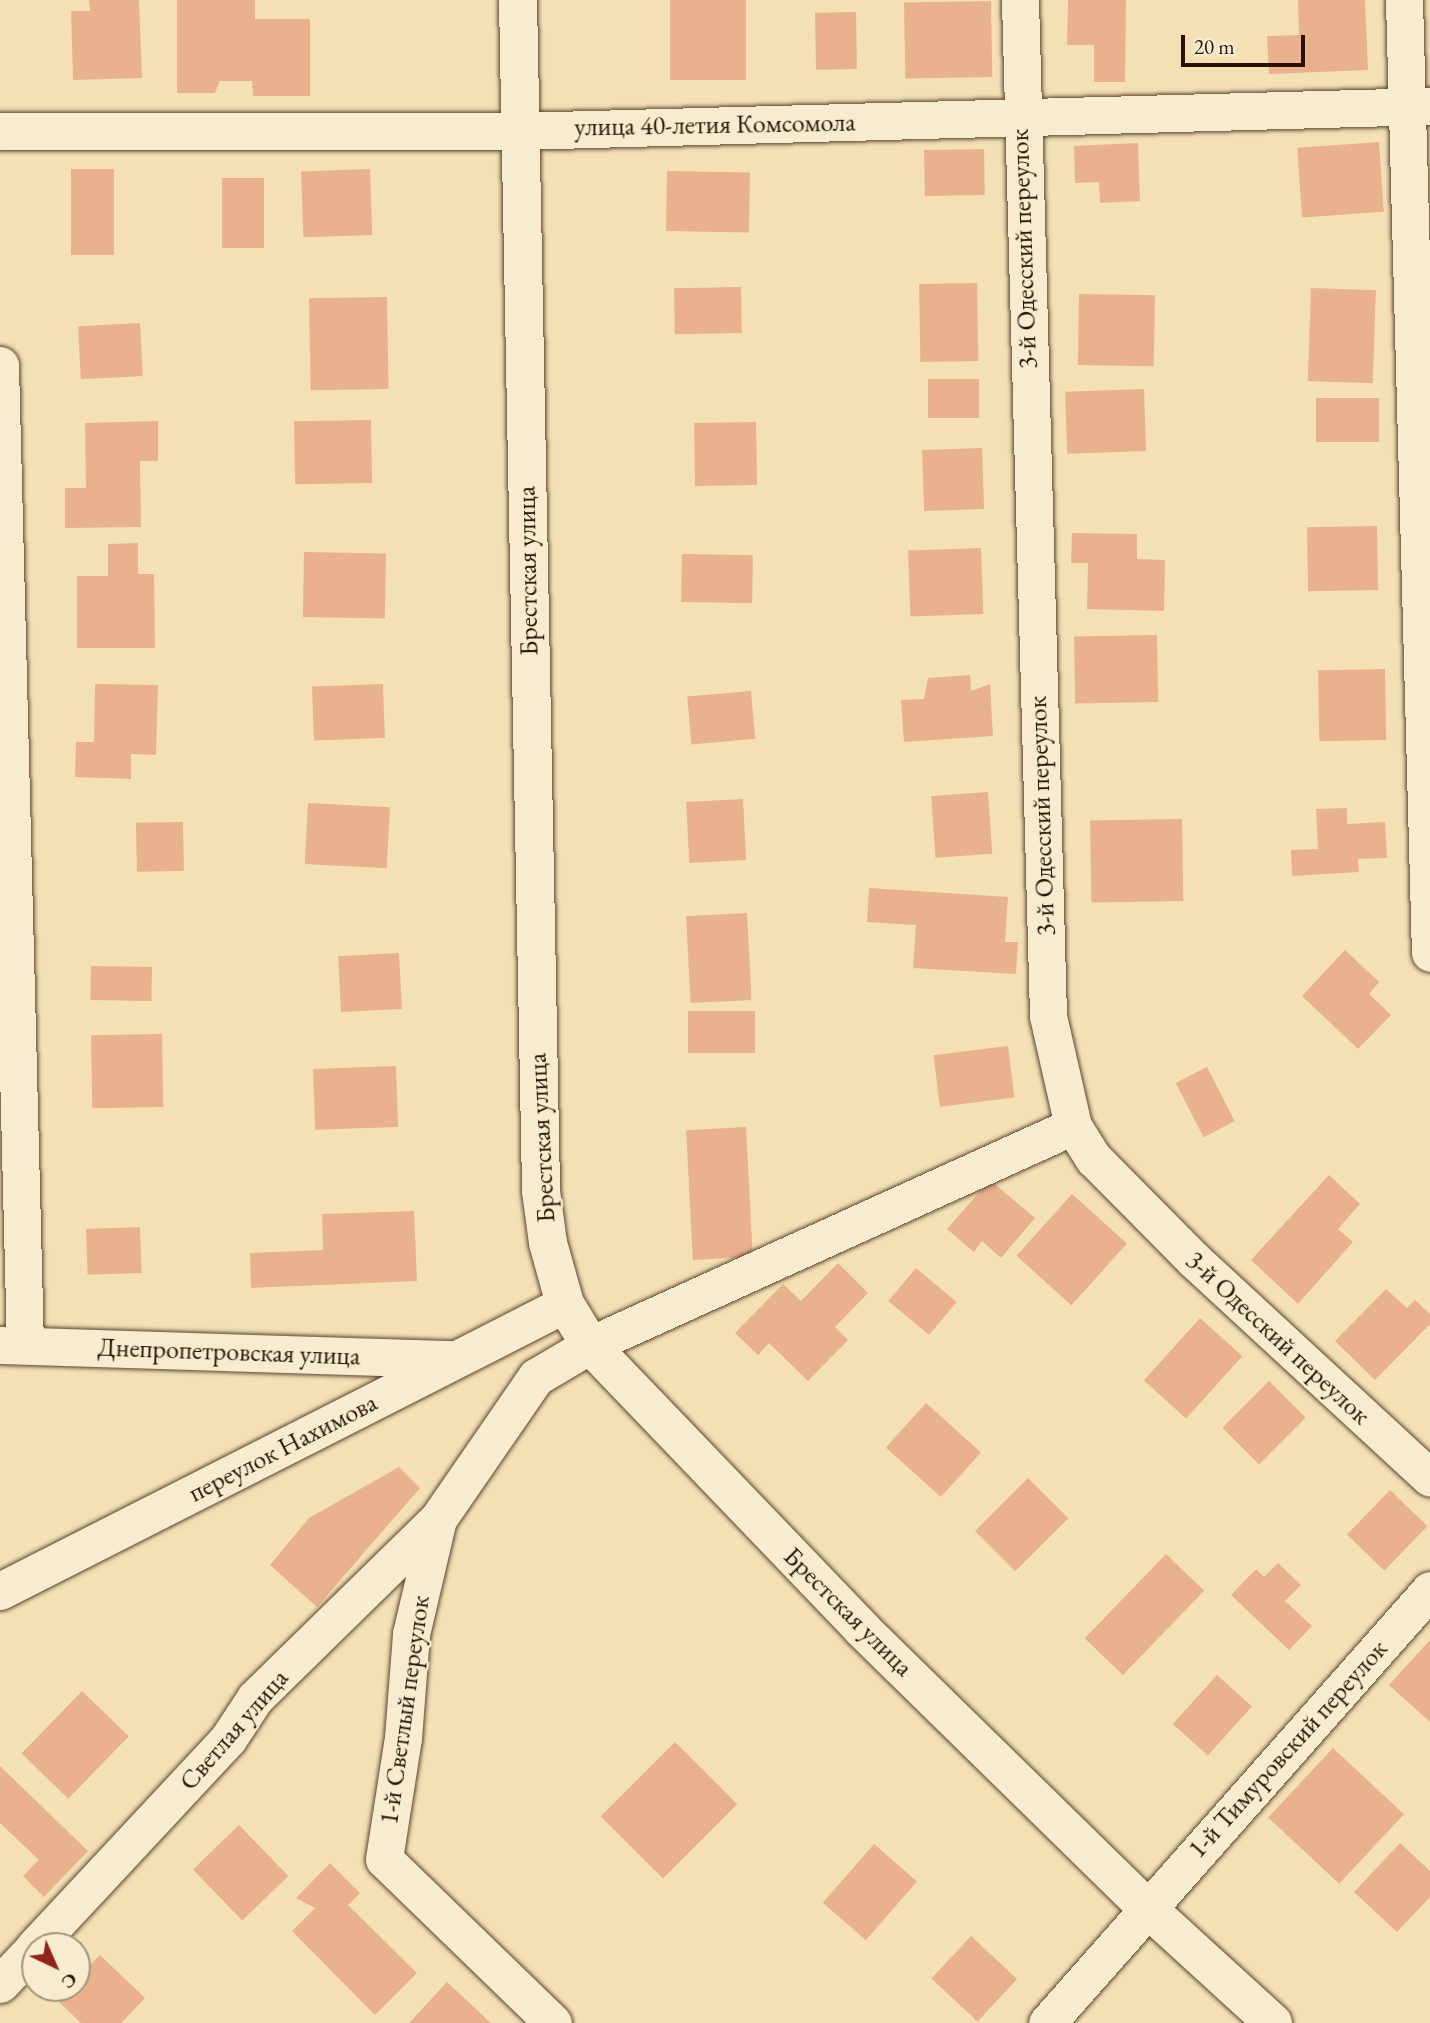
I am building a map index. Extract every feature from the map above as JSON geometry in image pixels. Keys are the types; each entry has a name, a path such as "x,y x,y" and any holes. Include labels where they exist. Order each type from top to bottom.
{"street":[{"name":"Брестская улица","path":"518,0 541,1191 548,1243 565,1304 590,1345 862,1629 1146,1907 1273,2023"},
{"name":"3-й Одесский переулок","path":"1020,0 1020,120 1048,1016 1073,1126 1094,1159 1194,1260 1430,1478"},
{"path":"1404,0 1418,107 1430,953"},
{"name":"улица 40-летия Комсомола","path":"0,131 519,131 1020,120 1418,107"},
{"path":"0,365 12,1345"},
{"name":"1-й Светлый переулок","path":"553,2023 384,1859 403,1738 411,1634 438,1519 536,1377 590,1345 1073,1126"},
{"name":"переулок Нахимова","path":"0,1591 565,1304"},
{"name":"Днепропетровская улица","path":"12,1345 458,1360"},
{"name":"Светлая улица","path":"48,1932 228,1739 255,1698 438,1519"},
{"name":"1-й Тимуровский переулок","path":"1046,2023 1146,1907 1430,1590"},
{"name":"Светлая улица","path":"0,1984 21,1961"}],"building":[{"path":"89,0 139,0 142,78 73,80 71,11 90,11"},
{"path":"177,0 255,0 255,19 310,19 310,96 253,96 252,81 220,81 215,93 177,93"},
{"path":"670,0 746,0 746,80 670,80"},
{"path":"1068,0 1126,0 1125,82 1094,82 1094,45 1067,45"},
{"path":"1298,0 1365,0 1368,70 1269,74 1267,36 1299,35"},
{"path":"991,1 992,77 905,79 904,3"},
{"path":"856,12 857,69 816,70 815,13"},
{"path":"1379,142 1384,212 1302,218 1297,148"},
{"path":"1138,143 1140,201 1100,203 1099,182 1075,183 1074,146"},
{"path":"984,149 985,195 925,196 924,150"},
{"path":"71,169 114,169 114,255 71,255"},
{"path":"370,169 372,235 303,237 301,171"},
{"path":"667,171 750,172 749,232 666,231"},
{"path":"222,178 264,178 264,248 222,248"},
{"path":"977,283 978,361 920,362 919,284"},
{"path":"741,287 742,333 675,334 674,288"},
{"path":"1311,288 1376,290 1373,383 1308,381"},
{"path":"1079,294 1155,295 1154,366 1078,365"},
{"path":"387,297 389,389 311,390 309,298"},
{"path":"140,323 143,376 81,379 78,326"},
{"path":"928,379 979,379 979,418 928,418"},
{"path":"1144,389 1146,451 1067,454 1065,392"},
{"path":"1316,398 1379,398 1379,442 1316,442"},
{"path":"371,420 372,483 295,484 294,421"},
{"path":"158,421 158,461 140,461 141,527 65,528 65,488 86,488 85,423"},
{"path":"756,422 757,485 695,486 694,423"},
{"path":"982,448 984,509 924,511 922,450"},
{"path":"1377,526 1378,590 1308,591 1307,527"},
{"path":"1072,533 1137,534 1137,559 1165,560 1164,611 1087,609 1088,563 1071,563"},
{"path":"138,543 138,574 154,574 155,648 77,648 77,576 108,576 108,544"},
{"path":"981,548 983,614 910,617 908,551"},
{"path":"304,552 386,553 385,618 303,617"},
{"path":"682,554 753,555 752,603 681,602"},
{"path":"1157,635 1158,702 1075,703 1074,636"},
{"path":"1385,669 1386,740 1319,741 1318,670"},
{"path":"970,675 971,691 990,684 993,736 904,742 901,700 924,699 928,678"},
{"path":"95,684 158,685 156,755 131,754 131,779 75,777 76,742 94,742"},
{"path":"383,684 385,738 314,740 312,686"},
{"path":"751,691 755,739 691,744 687,697"},
{"path":"988,792 992,854 935,858 931,796"},
{"path":"743,799 746,860 689,863 686,802"},
{"path":"308,803 390,807 387,868 305,864"},
{"path":"1347,808 1347,824 1385,822 1387,858 1358,859 1359,872 1292,876 1291,850 1318,849 1316,809"},
{"path":"1182,819 1183,901 1091,903 1090,821"},
{"path":"183,822 184,871 137,872 136,823"},
{"path":"869,888 1008,897 1005,942 1018,942 1016,974 913,968 916,925 867,922"},
{"path":"747,913 752,1000 691,1003 686,916"},
{"path":"1345,950 1379,982 1369,994 1391,1015 1358,1049 1302,996"},
{"path":"399,953 402,1009 341,1012 338,956"},
{"path":"91,966 152,967 151,1001 90,1000"},
{"path":"688,1011 755,1011 755,1053 688,1053"},
{"path":"162,1034 163,1107 92,1108 91,1035"},
{"path":"1008,1046 1014,1098 940,1107 934,1055"},
{"path":"396,1066 398,1127 315,1130 313,1069"},
{"path":"1207,1067 1235,1121 1204,1137 1176,1083"},
{"path":"746,1127 753,1257 693,1260 686,1130"},
{"path":"1329,1175 1360,1204 1338,1229 1353,1242 1298,1304 1251,1260"},
{"path":"990,1180 1035,1218 1001,1258 982,1241 974,1252 947,1229"},
{"path":"1072,1194 1127,1244 1071,1305 1016,1256"},
{"path":"414,1211 417,1281 251,1288 250,1253 323,1250 322,1214"},
{"path":"140,1227 142,1273 88,1275 86,1229"},
{"path":"838,1263 868,1293 835,1327 848,1340 808,1381 769,1343 758,1355 735,1333 783,1284 801,1301"},
{"path":"916,1268 957,1302 929,1335 888,1301"},
{"path":"1386,1289 1407,1308 1415,1300 1430,1314 1430,1324 1375,1380 1335,1341"},
{"path":"1200,1318 1242,1356 1186,1419 1144,1380"},
{"path":"1269,1381 1306,1418 1259,1464 1222,1428"},
{"path":"926,1403 981,1453 941,1497 886,1448"},
{"path":"399,1467 420,1488 317,1607 270,1565 309,1518"},
{"path":"1028,1478 1068,1518 1015,1571 975,1531"},
{"path":"1390,1490 1427,1526 1384,1571 1347,1535"},
{"path":"1166,1554 1204,1591 1123,1675 1085,1638"},
{"path":"1278,1563 1301,1585 1285,1601 1312,1626 1289,1650 1231,1595 1256,1569 1264,1577"},
{"path":"1430,1640 1430,1722 1389,1685"},
{"path":"1217,1675 1252,1706 1208,1755 1173,1724"},
{"path":"82,1691 129,1736 68,1799 22,1754"},
{"path":"675,1742 737,1804 663,1878 601,1816"},
{"path":"1333,1748 1404,1814 1339,1884 1268,1817"},
{"path":"0,1766 88,1851 44,1897 23,1876 39,1860 0,1823"},
{"path":"239,1825 288,1876 242,1921 193,1869"},
{"path":"1400,1843 1430,1871 1430,1897 1397,1932 1354,1892"},
{"path":"874,1844 917,1881 866,1940 823,1903"},
{"path":"330,1863 360,1893 348,1905 417,1973 375,2015 292,1931 315,1908 296,1898"},
{"path":"971,1936 1017,1979 978,2021 931,1978"},
{"path":"100,1955 145,1998 121,2023 81,2023 59,2002 91,2002 91,1964"},
{"path":"447,1982 491,2023 409,2023"}]}
